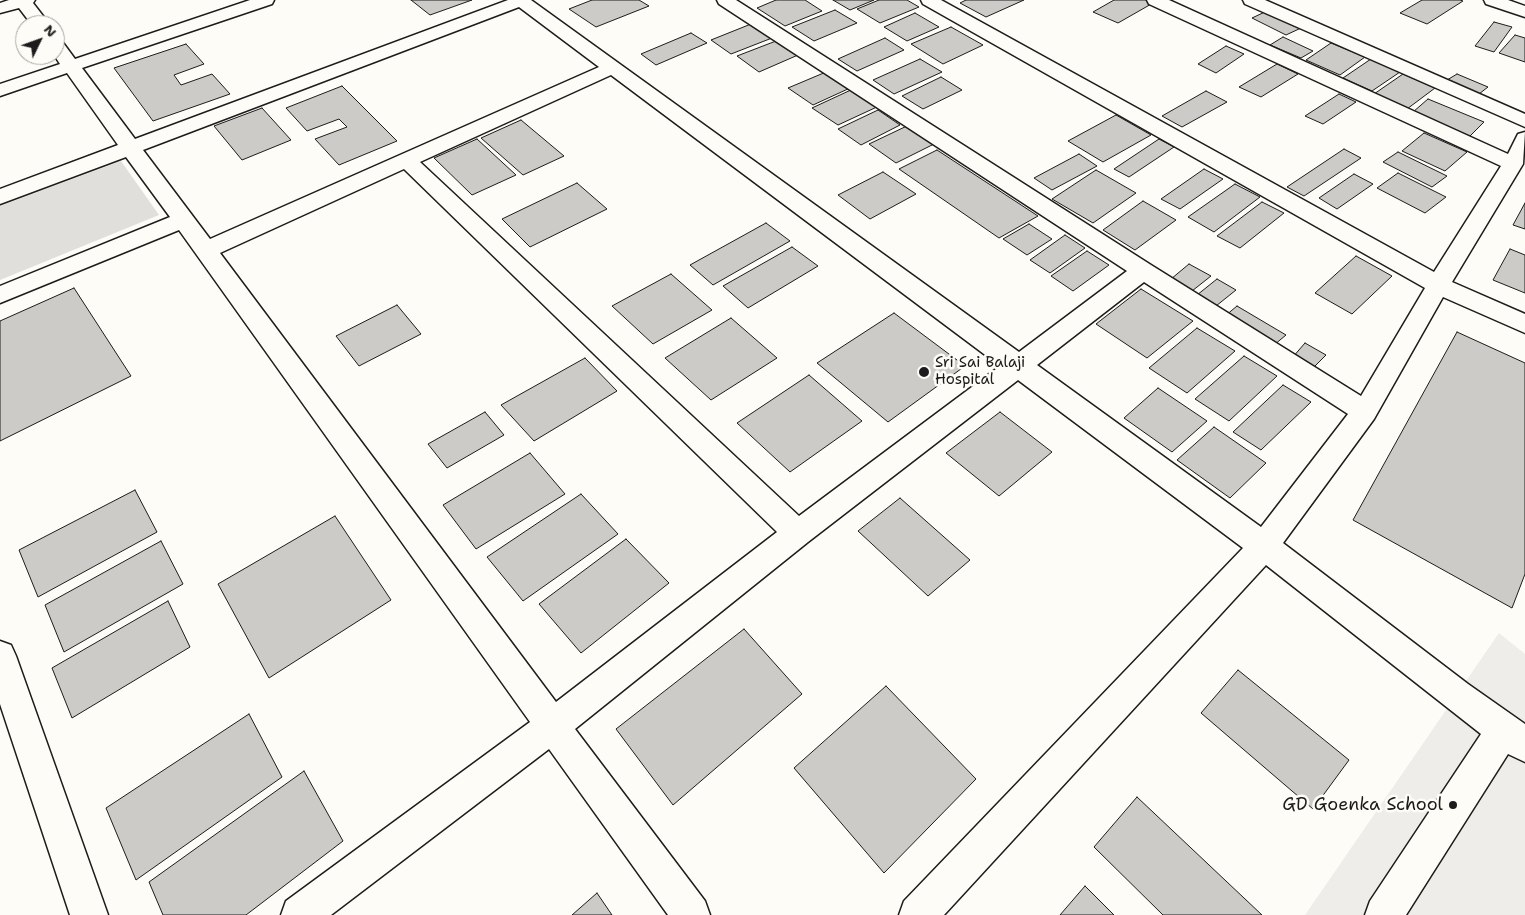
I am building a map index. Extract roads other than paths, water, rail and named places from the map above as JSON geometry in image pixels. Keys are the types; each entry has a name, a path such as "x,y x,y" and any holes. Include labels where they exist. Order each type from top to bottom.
{"street":[{"path":"0,8 24,0 34,15"},
{"path":"0,90 266,0"},
{"path":"725,0 1142,271 1365,412"},
{"path":"929,0 1438,285 1525,324"},
{"path":"1156,0 1513,164"},
{"path":"1251,0 1525,121"},
{"path":"1492,0 1525,12"},
{"path":"0,197 520,1 1264,546 1448,689 1514,737 1384,915"},
{"path":"65,58 692,915"},
{"path":"206,250 612,68"},
{"path":"918,915 1264,546 1365,412 1438,285 1513,164 1525,138"},
{"path":"408,161 798,533"},
{"path":"0,295 183,220"},
{"path":"300,915 552,726 1017,364 1142,271"},
{"path":"0,656 89,915"}],"place":[{"name":"Sri Sai Balaji Hospital","path":"924,372"},
{"name":"GD Goenka School","path":"1453,805"}]}
